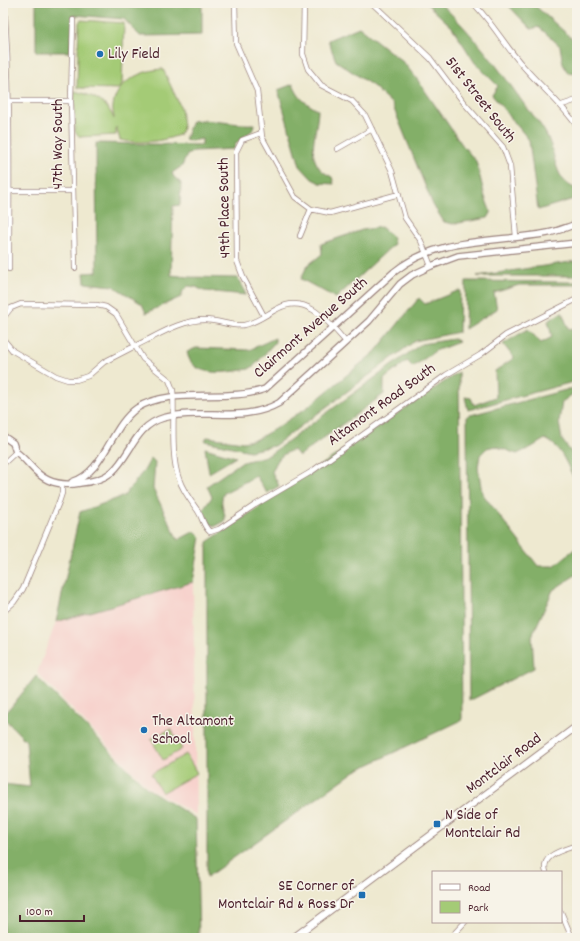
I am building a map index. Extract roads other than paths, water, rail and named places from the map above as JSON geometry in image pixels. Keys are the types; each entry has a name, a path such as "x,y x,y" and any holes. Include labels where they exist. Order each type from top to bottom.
{"main road":[{"name":"Montclair Road","path":"293,938 300,936 577,726"}],"street":[{"path":"4,3 7,38 9,101 9,269"},
{"path":"235,3 236,43 257,91 261,133 292,193 298,201 311,209 320,212 335,212 399,194"},
{"path":"304,3 303,54 308,69 321,85 356,104 365,115 392,171 406,221 419,237 430,266"},
{"name":"51st Street South","path":"372,3 430,58 467,107 504,147 510,166 516,237"},
{"path":"473,3 497,30 522,65 562,105 577,126"},
{"path":"574,3 577,6"},
{"name":"47th Way South","path":"73,20 71,101 75,268"},
{"path":"562,105 577,100"},
{"path":"3,101 71,101"},
{"path":"337,149 372,129"},
{"name":"49th Place South","path":"261,133 242,140 236,152 236,244 237,261 243,277 264,316"},
{"path":"3,191 72,191"},
{"path":"300,236 311,209"},
{"name":"Clairmont Avenue South","path":"62,485 80,479 89,473 123,422 131,413 152,401 173,397 243,394 265,389 399,268 426,254 457,243 554,232 577,224"},
{"name":"Clairmont Avenue South","path":"3,436 13,443 16,452 24,458 40,476 62,485 91,482 111,472 144,428 160,419 174,416 246,414 269,408 289,395 369,321 400,284 412,275 430,266 458,256 577,243"},
{"name":"Altamont Road South","path":"174,416 175,463 178,478 187,496 202,517 204,526 210,532 219,529 311,472 446,375 480,356 506,335 577,299"},
{"path":"3,318 11,308 21,304 103,306 116,314 143,359 169,380 173,397 174,416"},
{"path":"3,339 13,351 56,376 68,380 80,379 88,376 104,362 188,322 211,320 242,325 253,323 284,306 302,305 315,310 346,342"},
{"path":"3,464 16,452"},
{"path":"3,612 14,602 23,589 60,498 62,485"},
{"path":"546,871 547,860 552,854 577,845"},
{"path":"562,914 572,938"},
{"path":"450,938 464,923"}],"place":[{"name":"Lily Field","path":"100,54"},
{"name":"The Altamont School","path":"144,730"},
{"name":"N Side of Montclair Rd","path":"437,824"},
{"name":"SE Corner of Montclair Rd & Ross Dr","path":"362,895"}]}
